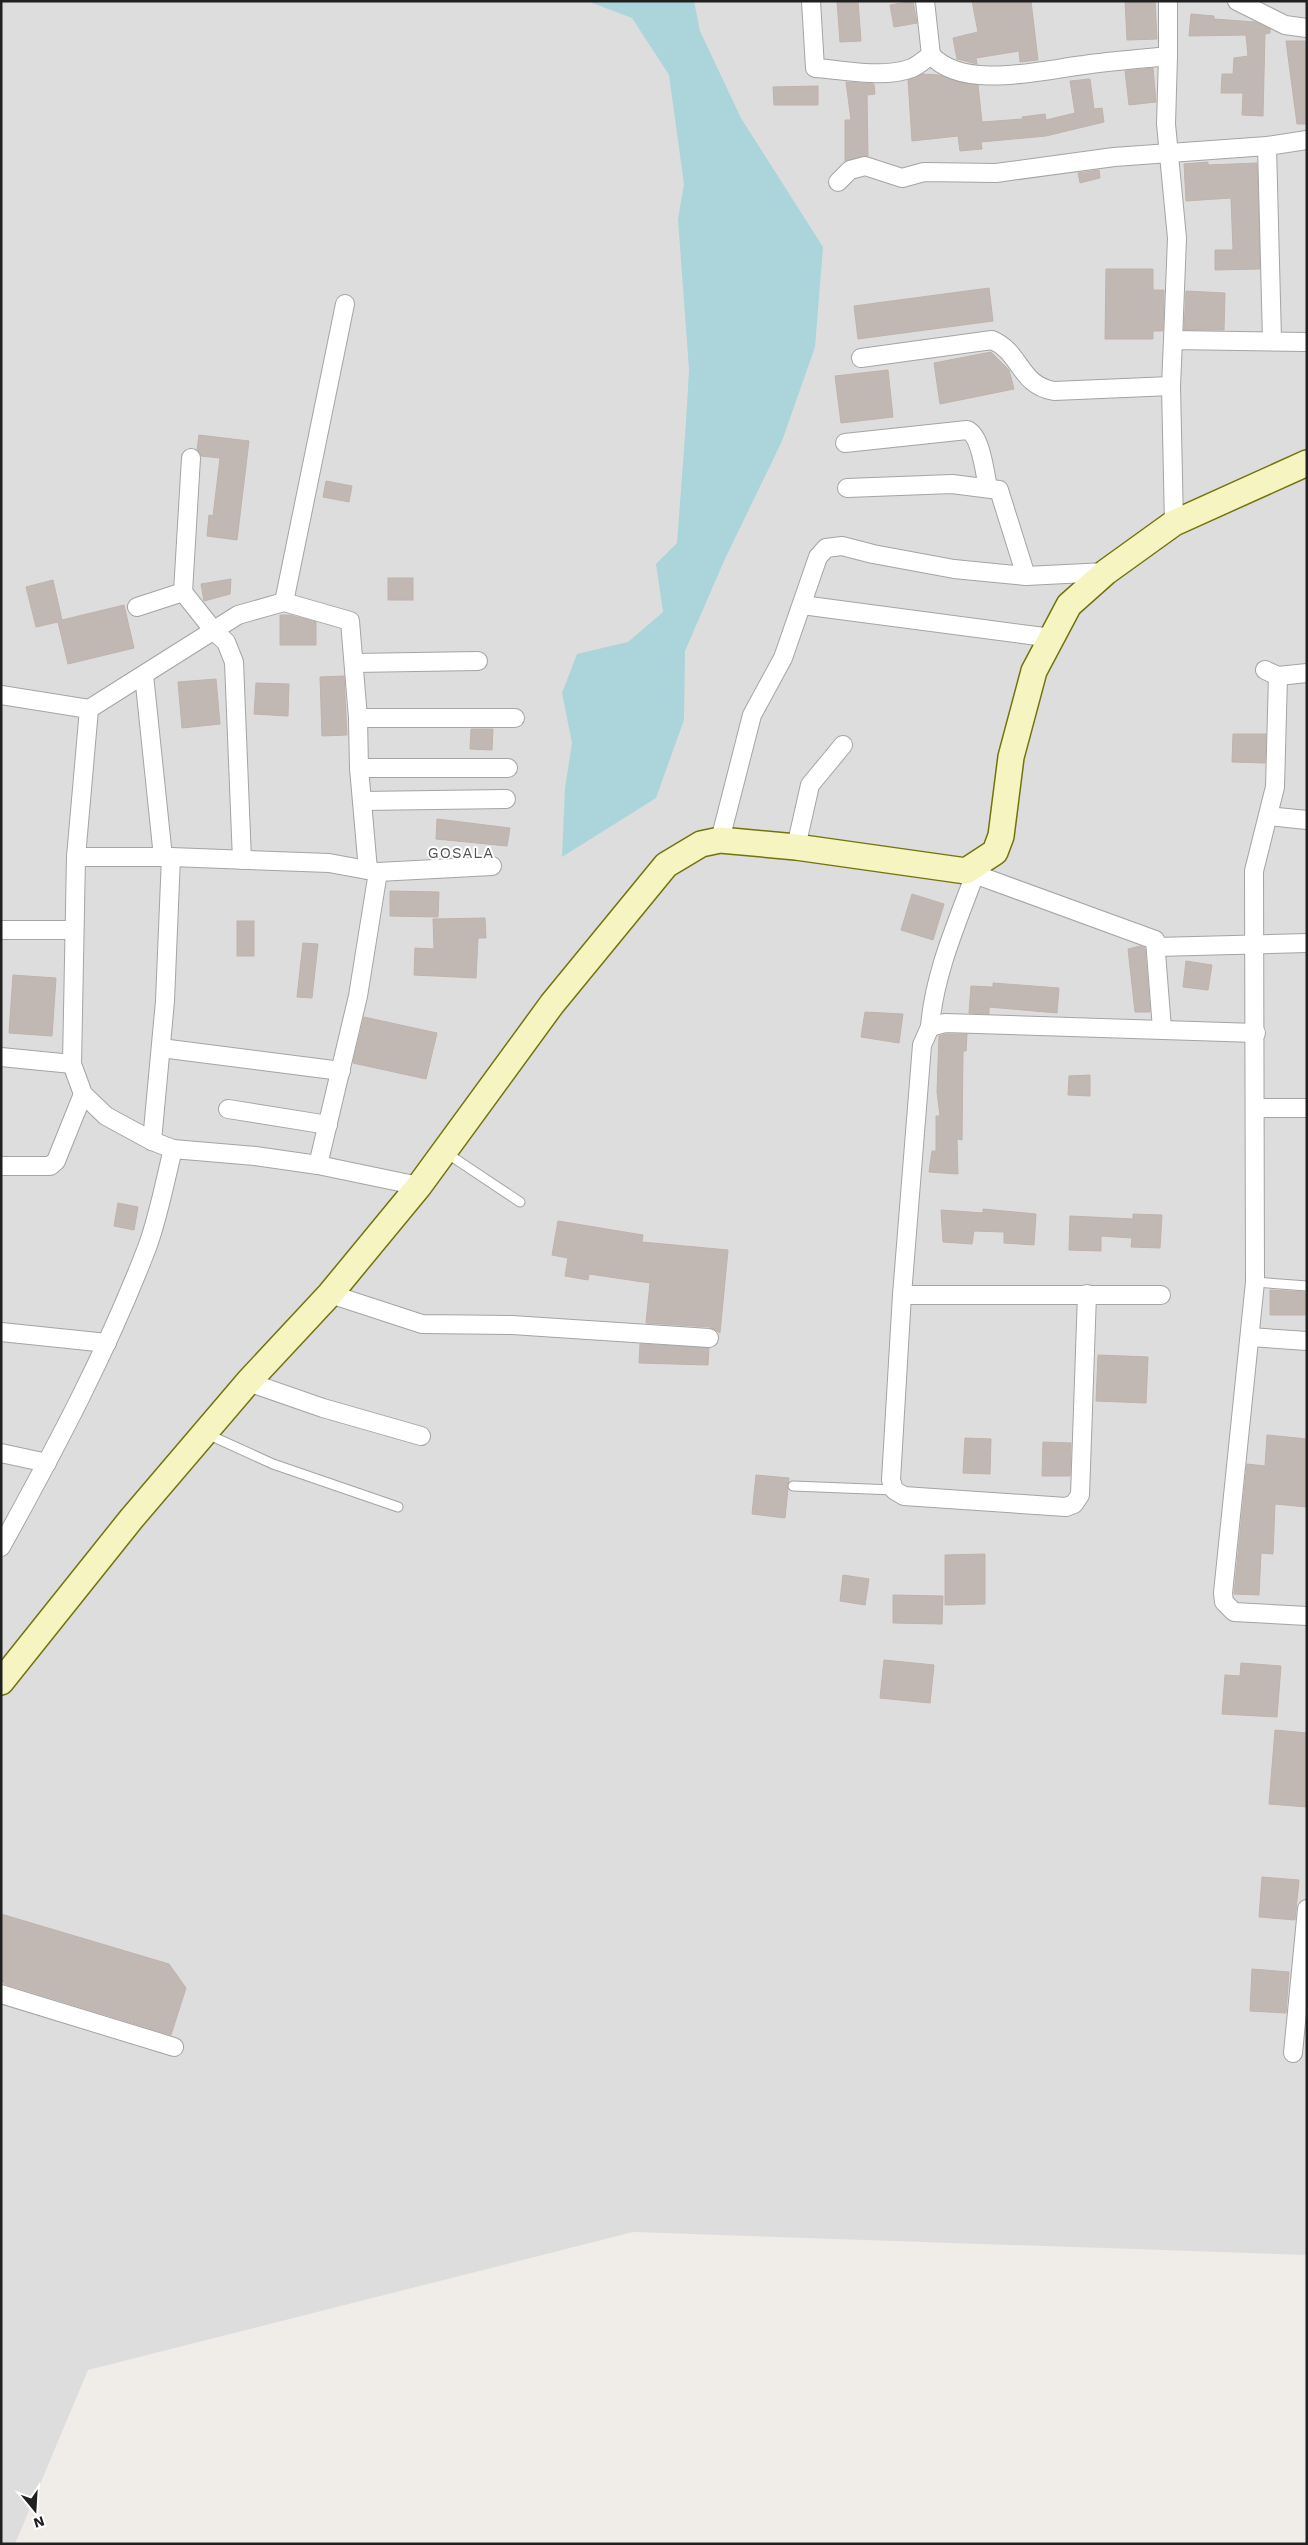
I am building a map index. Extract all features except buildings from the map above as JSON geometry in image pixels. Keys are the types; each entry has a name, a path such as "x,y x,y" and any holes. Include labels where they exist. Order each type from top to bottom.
{"main road":[{"path":"1,1682 132,1518 248,1382 330,1294 420,1186 552,1004 666,865 701,844 720,840 796,847 970,872 995,852 1001,836 1011,757 1034,671 1069,605 1106,572 1174,522 1307,463"}],"street":[{"path":"811,1 815,68 875,73 902,71 914,67 931,55"},
{"path":"925,1 931,55 943,67 951,70 976,74 1006,75 1168,56"},
{"path":"1168,1 1166,124 1177,238 1171,386 1174,522"},
{"path":"1237,1 1285,25 1307,28"},
{"path":"838,182 850,170 865,166 902,178 924,172 996,173 1114,157 1267,146 1307,140"},
{"path":"1267,146 1272,340"},
{"path":"284,602 345,304"},
{"path":"861,358 992,340 1007,349 1023,373 1043,389 1054,391 1171,386"},
{"path":"1173,340 1307,342"},
{"path":"845,443 967,430 972,432 977,439 988,488"},
{"path":"191,458 183,592 214,631 226,642 234,662 242,860"},
{"path":"848,488 952,484 999,490 1026,576"},
{"path":"720,840 752,715 782,658 818,557 826,548 833,546 954,569 1026,576 1106,572"},
{"path":"137,607 183,592"},
{"path":"1,695 88,709 238,615 284,602 350,621 358,718 362,801 373,871 358,996 318,1165"},
{"path":"802,605 1052,638"},
{"path":"354,664 478,661"},
{"path":"1307,673 1271,673 1275,787 1254,871 1256,944 1255,1282 1224,1602 1234,1612 1307,1616"},
{"path":"144,675 167,857 165,1000 152,1141"},
{"path":"88,709 76,857 72,1064 83,1094 106,1116 173,1150 255,1156 318,1165 420,1186"},
{"path":"358,718 515,718"},
{"path":"796,847 810,785 843,745"},
{"path":"359,768 508,768"},
{"path":"362,801 506,799"},
{"path":"1268,816 1307,820"},
{"path":"76,857 167,857 329,863 373,871 492,866"},
{"path":"1087,1294 1080,1495 1074,1504 1066,1507 904,1496 894,1490 891,1480 902,1295 922,1045 930,1027 933,999 970,872 1155,940 1162,1029"},
{"path":"1,930 74,930"},
{"path":"1156,947 1307,943"},
{"path":"930,1027 945,1023 1256,1033"},
{"path":"161,1048 341,1071"},
{"path":"1,1057 72,1064"},
{"path":"1,1166 50,1166 56,1161 83,1094"},
{"path":"228,1108 328,1125"},
{"path":"1256,1108 1307,1108"},
{"path":"1,1547 47,1464 107,1343 149,1243 173,1150"},
{"path":"330,1294 422,1324 512,1325 709,1338"},
{"path":"902,1295 1161,1295"},
{"path":"1,1332 107,1343"},
{"path":"1250,1337 1307,1341"},
{"path":"248,1382 323,1408 421,1436"},
{"path":"1,1453 47,1464"},
{"path":"1293,2053 1307,1909"},
{"path":"1,1994 174,2047"}],"lane":[{"path":"445,1151 520,1202"},
{"path":"1255,1282 1307,1286"},
{"path":"205,1434 273,1464 398,1507"},
{"path":"793,1486 894,1490"}],"shaded area":[{"path":"1,1 1307,1 1307,2255 633,2232 88,2370 15,2544 1,2544"}],"water":[{"path":"587,1 694,1 700,31 741,118 823,247 815,347 782,441 724,561 685,651 684,720 656,798 562,857 565,788 572,743 562,693 577,654 628,642 663,612 656,564 677,543 689,370 678,219 684,184 669,75 632,18"}],"district":[{"name":"GOSALA","path":"461,853"}]}
